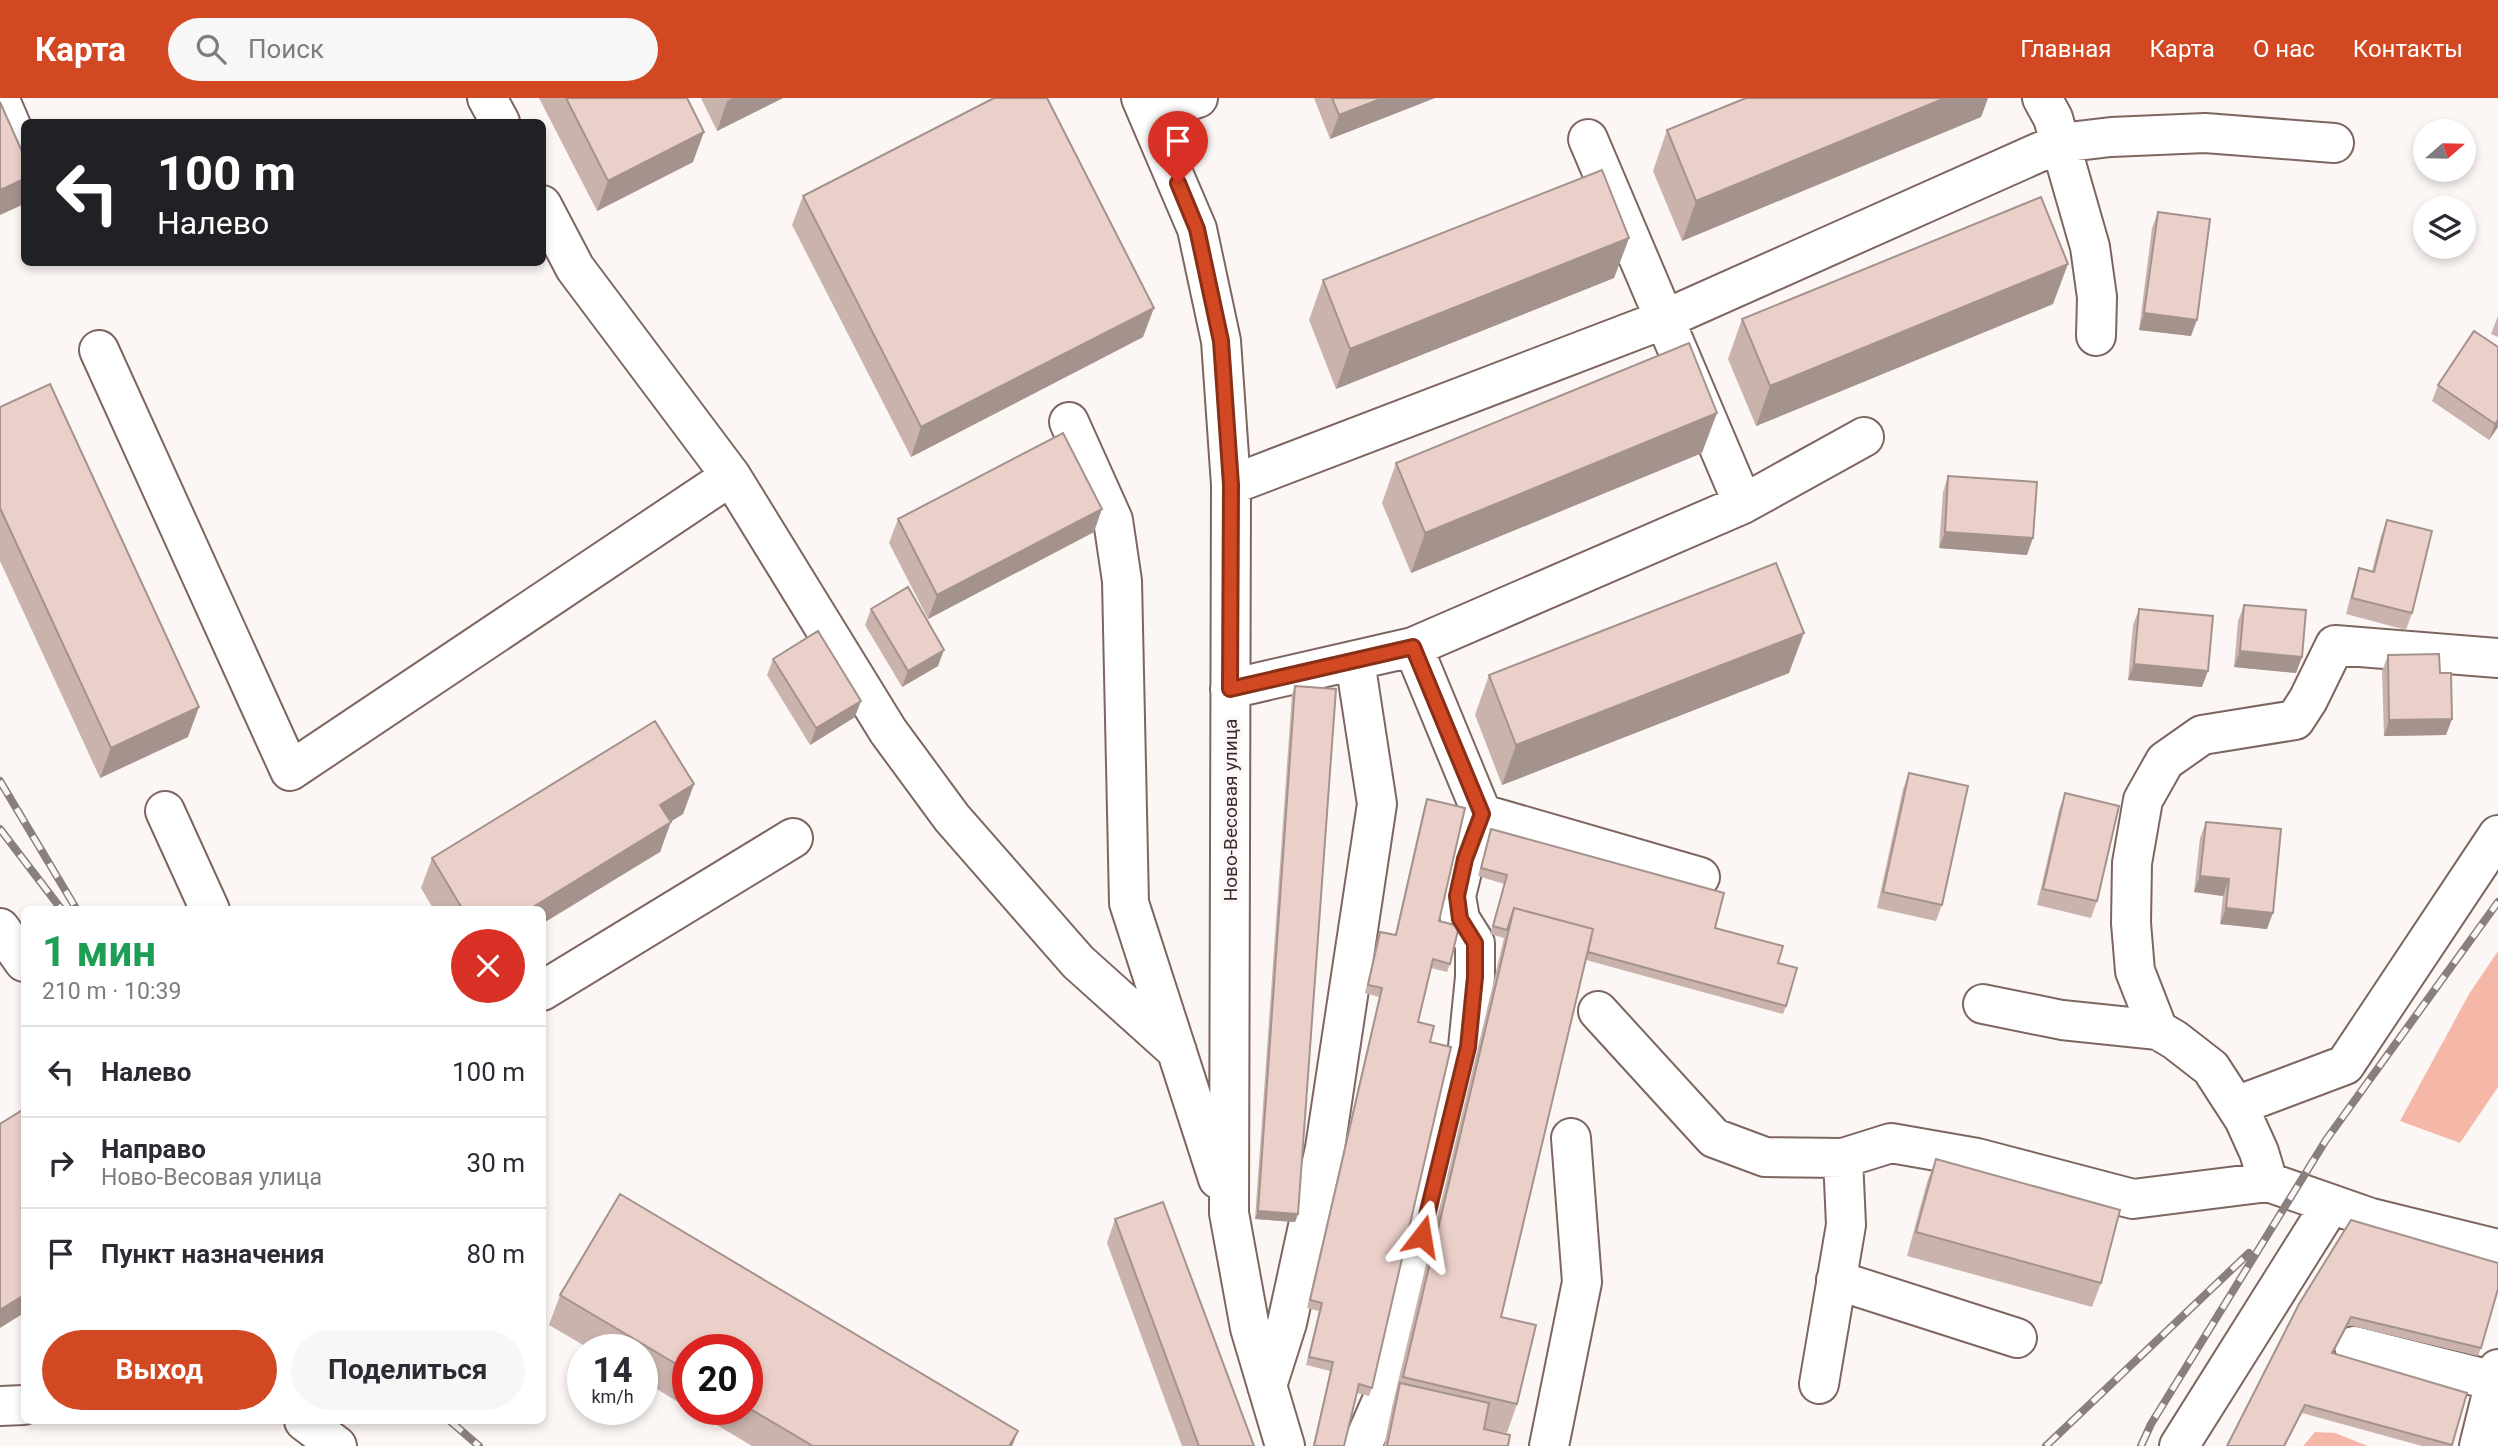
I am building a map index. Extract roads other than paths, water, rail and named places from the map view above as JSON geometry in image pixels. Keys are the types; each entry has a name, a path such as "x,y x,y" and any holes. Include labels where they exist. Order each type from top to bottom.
{"street":[{"path":"487,98 498,119"},
{"path":"1145,106 1198,98"},
{"path":"2042,98 2053,118 2090,247 2097,297 2096,336"},
{"path":"0,100 21,149"},
{"name":"Ново-Весовая улица","path":"1145,106 1197,229 1221,341 1231,485 1229,1213 1250,1328 1285,1446"},
{"path":"1231,485 1665,319 2060,143 2111,136 2205,133 2334,143"},
{"path":"1588,139 1743,504"},
{"path":"546,213 575,268 731,476 888,731 952,818 1079,962 1177,1051"},
{"path":"99,350 290,771 731,476"},
{"path":"1069,422 1113,520 1122,581 1129,903 1229,1213"},
{"path":"1230,689 1413,647 1743,504 1864,437"},
{"path":"2158,1030 2134,971 2131,923 2132,863 2143,800 2165,761 2202,735 2295,720 2335,645 2498,658"},
{"path":"1362,1446 1383,1398 1468,1047 1475,977 1475,943 1460,919 1457,896 1465,859 1482,814 1413,647"},
{"path":"1267,1387 1287,1323 1325,1148 1377,804 1355,661"},
{"path":"165,811 208,906"},
{"path":"1482,814 1700,877"},
{"path":"2236,1106 2345,1065 2498,835"},
{"path":"546,989 793,838"},
{"path":"0,928 21,958"},
{"path":"1983,1004 2062,1020 2158,1030 2211,1068 2236,1106 2259,1152 2268,1182"},
{"path":"1598,1011 1714,1138 1765,1157 1843,1158 1891,1143 1977,1158 2133,1199 2268,1182 2371,1218 2498,1249"},
{"path":"1549,1446 1582,1282 1571,1138"},
{"path":"1819,1384 1846,1225 1843,1158"},
{"path":"2179,1446 2331,1205"},
{"path":"1836,1280 2017,1338"},
{"path":"2354,1346 2497,1375 2479,1446"},
{"path":"0,1406 21,1405"},
{"path":"308,1424 337,1446"}],"railway":[{"path":"0,781 75,906"},
{"path":"0,829 59,906"},
{"path":"2141,1446 2151,1424 2326,1140 2498,902"},
{"path":"2046,1446 2249,1253"},
{"path":"453,1424 479,1446"}]}
